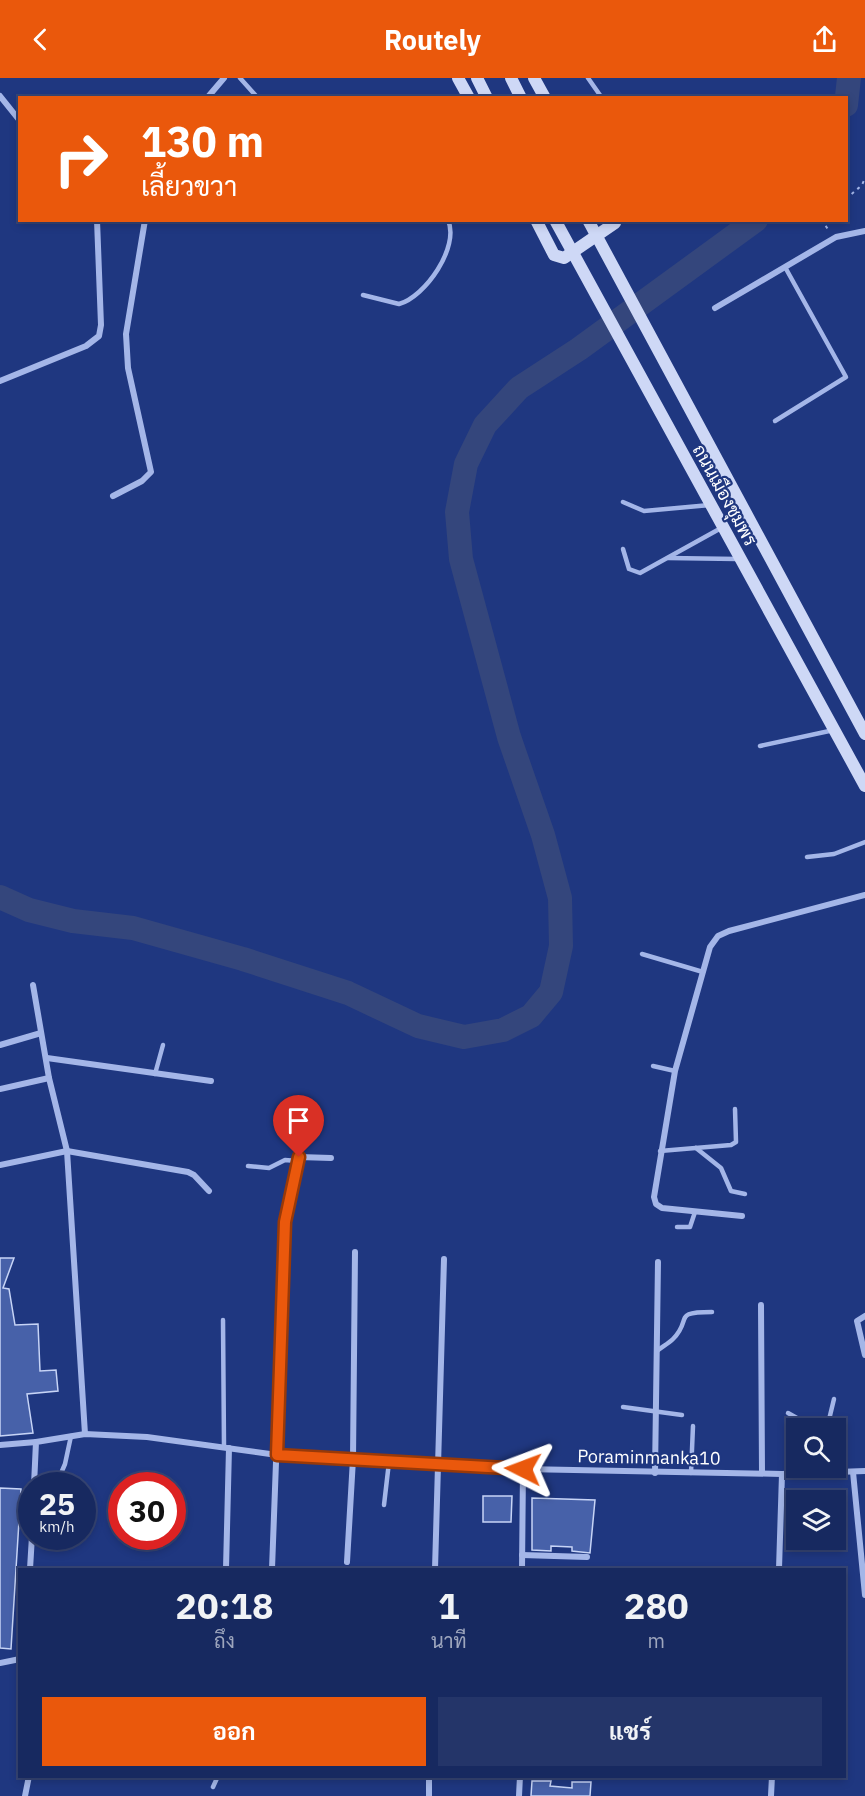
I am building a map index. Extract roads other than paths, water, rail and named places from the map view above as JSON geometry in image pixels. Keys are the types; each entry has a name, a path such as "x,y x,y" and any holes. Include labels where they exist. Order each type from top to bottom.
{"main road":[{"path":"458,78 468,96"},
{"path":"477,78 486,96"},
{"path":"511,78 520,96"},
{"path":"534,78 544,96"},
{"path":"537,222 554,255 564,258 614,222"},
{"name":"ถนนเมืองชุมพร","path":"556,222 865,786"},
{"name":"ถนนเมืองชุมพร","path":"589,222 865,734"}],"street":[{"path":"209,96 224,78"},
{"path":"0,96 18,118"},
{"path":"0,381 86,346 99,336 102,325 97,222"},
{"path":"113,496 142,481 151,472 128,368 126,334 145,222"},
{"path":"715,308 836,237 865,231"},
{"path":"742,1216 662,1208 656,1204 654,1197 675,1071 710,947 718,936 865,895"},
{"path":"33,985 49,1078 67,1151 85,1434"},
{"path":"0,1045 41,1033"},
{"path":"47,1058 211,1081"},
{"path":"0,1089 49,1078"},
{"path":"0,1165 67,1151 188,1172 194,1174 208,1191"},
{"path":"272,1568 285,1222 297,1161 302,1156 331,1158"},
{"path":"347,1562 353,1460 355,1252"},
{"path":"435,1568 444,1259"},
{"path":"655,1473 658,1262"},
{"path":"761,1305 762,1473"},
{"path":"865,1316 857,1321 865,1355"},
{"name":"Poraminmanka10","path":"0,1445 85,1434 147,1437 277,1455 438,1465 655,1473 786,1474"},
{"path":"35,1472 36,1442"},
{"path":"226,1448 226,1568"},
{"path":"522,1568 523,1469"},
{"name":"Poraminmanka10","path":"846,1472 865,1471"},
{"path":"854,1472 865,1595"},
{"path":"779,1568 782,1474"},
{"path":"30,1568 31,1550"},
{"path":"522,1555 587,1557"},
{"path":"0,1664 18,1660"},
{"path":"25,1796 29,1778"},
{"path":"429,1778 429,1796"},
{"path":"519,1796 520,1778"},
{"path":"771,1796 772,1778"}],"lane":[{"path":"240,78 256,96"},
{"path":"588,78 601,96"},
{"path":"363,295 399,304 419,292 449,250 452,232 449,222"},
{"path":"776,421 846,377 785,267"},
{"path":"623,502 644,511 710,505"},
{"path":"623,549 629,569 639,573 723,527"},
{"path":"665,558 740,559"},
{"path":"760,746 834,730"},
{"path":"807,857 834,854 865,842"},
{"path":"642,954 703,972"},
{"path":"155,1074 163,1045"},
{"path":"653,1066 675,1071"},
{"path":"660,1151 731,1145 736,1142 735,1109"},
{"path":"696,1148 721,1168 730,1191 745,1194"},
{"path":"248,1166 269,1168 285,1160 297,1161"},
{"path":"677,1227 690,1227 695,1212"},
{"path":"657,1351 673,1339 683,1317 690,1312 712,1312"},
{"path":"223,1320 226,1448"},
{"path":"829,1418 834,1399"},
{"path":"623,1407 682,1415"},
{"path":"788,1413 797,1418"},
{"path":"691,1473 693,1426"},
{"path":"62,1472 71,1436"},
{"path":"384,1505 389,1462"},
{"path":"213,1787 217,1778"}],"waterway":[{"path":"847,96 849,78"},
{"path":"0,897 29,910 73,921 133,928 243,959 348,993 418,1026 464,1037 503,1030 531,1016 551,992 561,946 560,898 543,835 509,737 461,559 457,512 466,464 485,425 519,388 579,349 753,222"}]}
